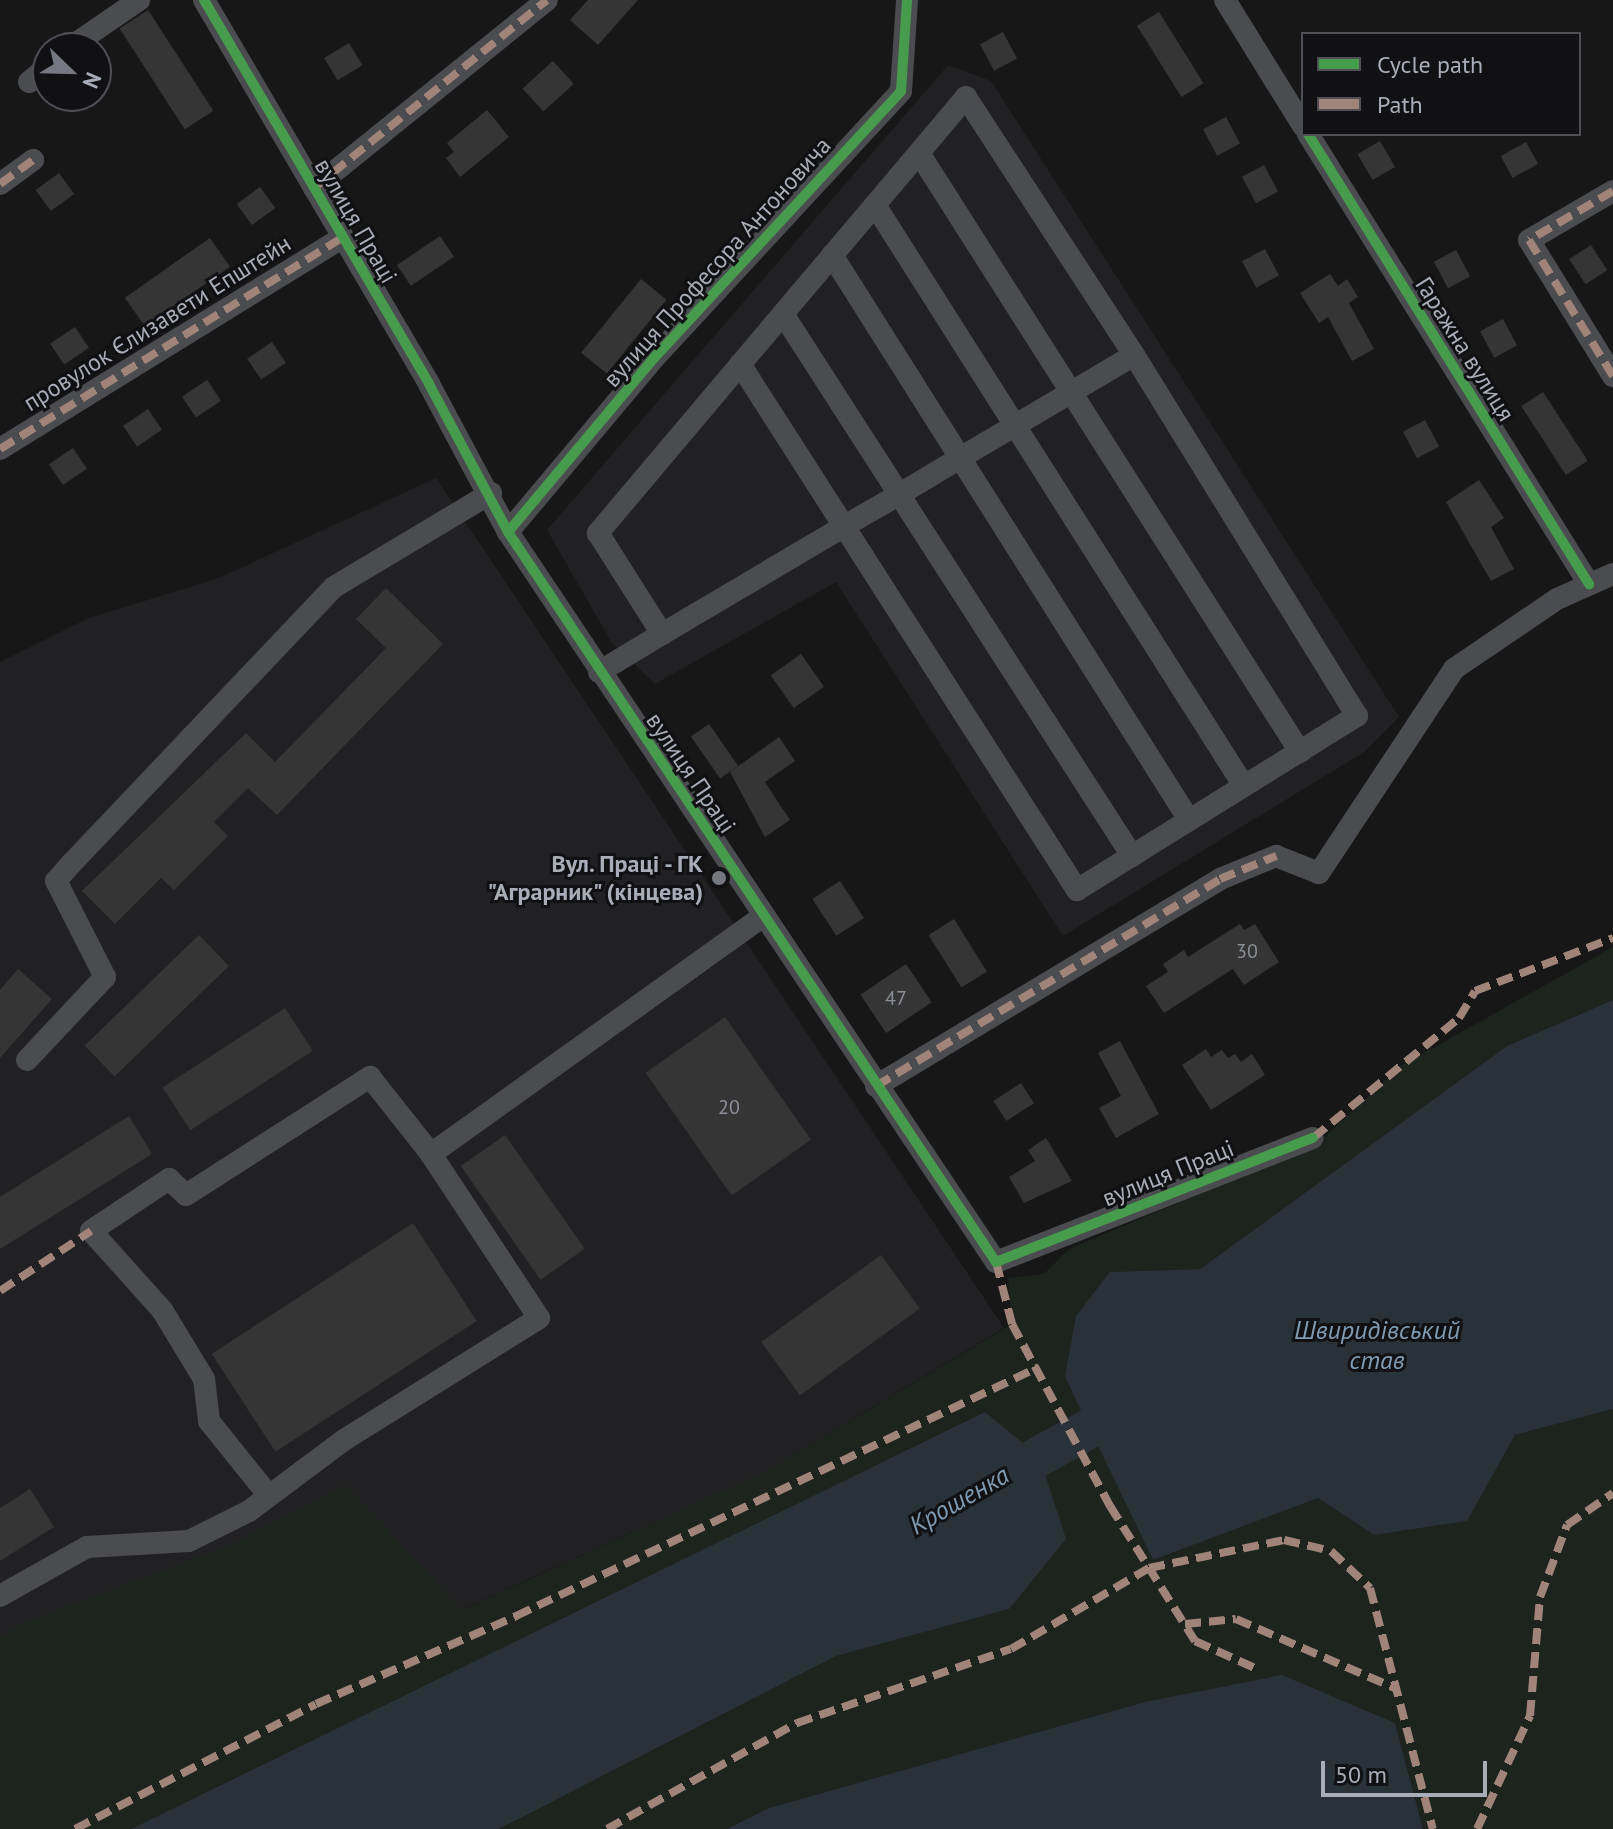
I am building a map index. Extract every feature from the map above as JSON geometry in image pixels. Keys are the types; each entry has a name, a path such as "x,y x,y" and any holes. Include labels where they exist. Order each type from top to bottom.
{"street":[{"path":"92,32 139,0"},
{"name":"вулиця Праці","path":"204,0 314,188 340,239 491,493 508,532 996,1262 1313,1138"},
{"path":"314,188 547,0"},
{"name":"вулиця Професора Антоновича","path":"508,532 655,357 901,91 907,0"},
{"path":"1225,0 1301,123"},
{"path":"662,634 598,533 740,364 783,314 832,255 966,97 1134,355 1357,716 1077,890 848,524 740,364"},
{"name":"Гаражна вулиця","path":"1309,136 1589,584"},
{"path":"919,153 1074,390 1300,752"},
{"path":"0,184 33,160"},
{"path":"1613,191 1529,240 1613,376"},
{"path":"875,205 1017,424 1244,786"},
{"name":"провулок Єлизавети Епштейн","path":"0,449 340,239"},
{"path":"832,255 1189,820"},
{"path":"783,314 1132,856"},
{"path":"599,672 1134,355"},
{"path":"27,1060 105,977 56,881 334,587 491,493"},
{"path":"876,1086 1220,879 1276,856 1319,873 1454,669 1589,584 1613,574"},
{"path":"431,1154 763,916"},
{"path":"0,1596 87,1547 189,1541 269,1496 344,1440 539,1318 431,1154 370,1077 186,1195 169,1179 91,1231 162,1310 204,1379 209,1421 269,1496"}],"shaded area":[{"path":"948,65 991,81 1399,717 1364,752 1063,936 836,582 655,684 612,643 547,530"},
{"path":"436,478 1004,1328 764,1472 461,1610 235,1543 23,1623 0,1638 0,662 89,618 219,578"},
{"path":"1613,947 1613,1000 1507,1046 1200,1269 1110,1272 1065,1376 1153,1560 1318,1498 1374,1535 1466,1521 1515,1435 1613,1409 1613,1829 1423,1829 1395,1723 1145,1702 769,1808 727,1829 499,1829 836,1656 1009,1609 985,1413 131,1829 0,1829 0,1638 23,1623 235,1543 345,1484 462,1610 764,1472 1012,1324 1008,1278 1044,1274 1069,1249 1317,1144 1401,1066"}],"water":[{"name":"Швиридівський став","path":"1613,1000 1613,1409 1515,1435 1467,1521 1374,1535 1318,1498 1153,1560 1065,1377 1076,1316 1110,1272 1200,1269 1507,1046"},
{"path":"985,1412 1039,1456 1066,1539 1009,1609 836,1656 499,1829 131,1829"},
{"path":"1282,1675 1395,1723 1423,1829 727,1829 769,1808 1145,1702"}],"building":[{"path":"588,0 638,0 598,45 570,20"},
{"path":"148,10 213,111 185,129 119,29"},
{"path":"1159,12 1204,83 1181,97 1137,26"},
{"path":"1003,32 1017,58 994,71 980,44"},
{"path":"349,43 362,65 338,80 324,58"},
{"path":"553,61 574,84 543,111 523,88"},
{"path":"487,110 509,137 460,177 446,158 454,152 447,143"},
{"path":"1226,117 1240,143 1217,156 1203,129"},
{"path":"1380,141 1395,167 1372,180 1357,154"},
{"path":"1526,142 1538,164 1513,178 1501,156"},
{"path":"1264,165 1278,191 1256,203 1242,177"},
{"path":"59,173 74,194 51,211 36,190"},
{"path":"260,187 275,208 252,225 237,204"},
{"path":"440,236 454,257 411,286 397,265"},
{"path":"210,238 230,267 145,326 125,298"},
{"path":"1591,245 1607,270 1586,284 1569,259"},
{"path":"1265,249 1279,275 1256,288 1242,261"},
{"path":"1456,250 1470,276 1448,288 1434,262"},
{"path":"1330,274 1338,286 1347,279 1358,297 1349,303 1374,349 1352,361 1328,317 1319,323 1300,293"},
{"path":"641,279 667,300 607,374 581,353"},
{"path":"1503,319 1517,345 1494,358 1480,331"},
{"path":"75,327 89,348 64,365 50,344"},
{"path":"272,342 286,363 261,380 247,359"},
{"path":"207,380 221,401 196,418 182,397"},
{"path":"1543,392 1588,461 1566,475 1521,406"},
{"path":"148,409 162,430 137,447 123,426"},
{"path":"1425,420 1439,446 1417,458 1403,432"},
{"path":"73,448 87,469 63,485 49,464"},
{"path":"1479,480 1504,518 1491,527 1514,569 1491,581 1446,502"},
{"path":"386,588 443,644 277,815 248,788 214,822 228,836 174,890 161,878 115,924 82,891 246,733 275,762 386,648 356,619"},
{"path":"801,654 824,687 794,708 771,675"},
{"path":"709,724 738,766 720,778 691,737"},
{"path":"779,737 795,761 765,782 790,820 765,837 730,772"},
{"path":"840,881 864,918 836,936 812,899"},
{"path":"954,919 987,972 961,987 929,935"},
{"path":"1240,924 1244,930 1255,924 1279,962 1244,985 1233,969 1164,1013 1146,986 1168,972 1163,964 1184,950 1188,957"},
{"path":"199,935 229,966 114,1076 85,1045"},
{"path":"906,964 932,1002 886,1033 860,995"},
{"path":"18,969 52,999 0,1058 0,990"},
{"path":"285,1008 313,1051 190,1130 163,1088"},
{"path":"725,1017 811,1140 732,1196 646,1073"},
{"path":"1120,1041 1159,1114 1116,1138 1099,1108 1121,1096 1098,1053"},
{"path":"1206,1049 1211,1057 1222,1050 1228,1058 1235,1054 1241,1062 1252,1054 1265,1075 1211,1110 1182,1065"},
{"path":"1021,1083 1034,1103 1006,1121 993,1101"},
{"path":"129,1116 152,1154 0,1249 0,1197"},
{"path":"505,1135 585,1249 540,1280 461,1166"},
{"path":"1046,1138 1072,1181 1024,1203 1009,1177 1035,1161 1028,1150"},
{"path":"413,1223 477,1321 275,1452 212,1354"},
{"path":"881,1255 920,1308 800,1395 761,1342"},
{"path":"30,1489 54,1527 0,1561 0,1508"}],"waterway":[{"name":"Крошенка","path":"991,1483 1138,1402"}],"marked path":[{"path":"314,188 547,0"},
{"path":"0,184 33,160"},
{"path":"1613,191 1529,240 1613,376"},
{"path":"0,449 340,239"},
{"path":"876,1086 1220,879 1276,856"},
{"path":"1313,1138 1459,1018 1475,991 1613,938"},
{"path":"0,1291 91,1231"},
{"path":"996,1262 1012,1324 1110,1506 1195,1641 1257,1669"},
{"path":"75,1829 316,1704 516,1616 1039,1367"},
{"path":"1477,1829 1530,1716 1540,1597 1567,1525 1613,1493"},
{"path":"607,1829 797,1723 1011,1649 1149,1568 1284,1540 1331,1551 1370,1588 1433,1829"},
{"path":"1185,1624 1236,1619 1395,1688"}],"cycle path":[{"path":"204,0 429,384 508,532 996,1262 1313,1138"},
{"path":"508,532 655,357 901,91 907,0"},
{"path":"1309,136 1589,584"}],"place":[{"name":"Вул. Праці - ГК \"Аграрник\" (кінцева)","path":"719,878"}]}
